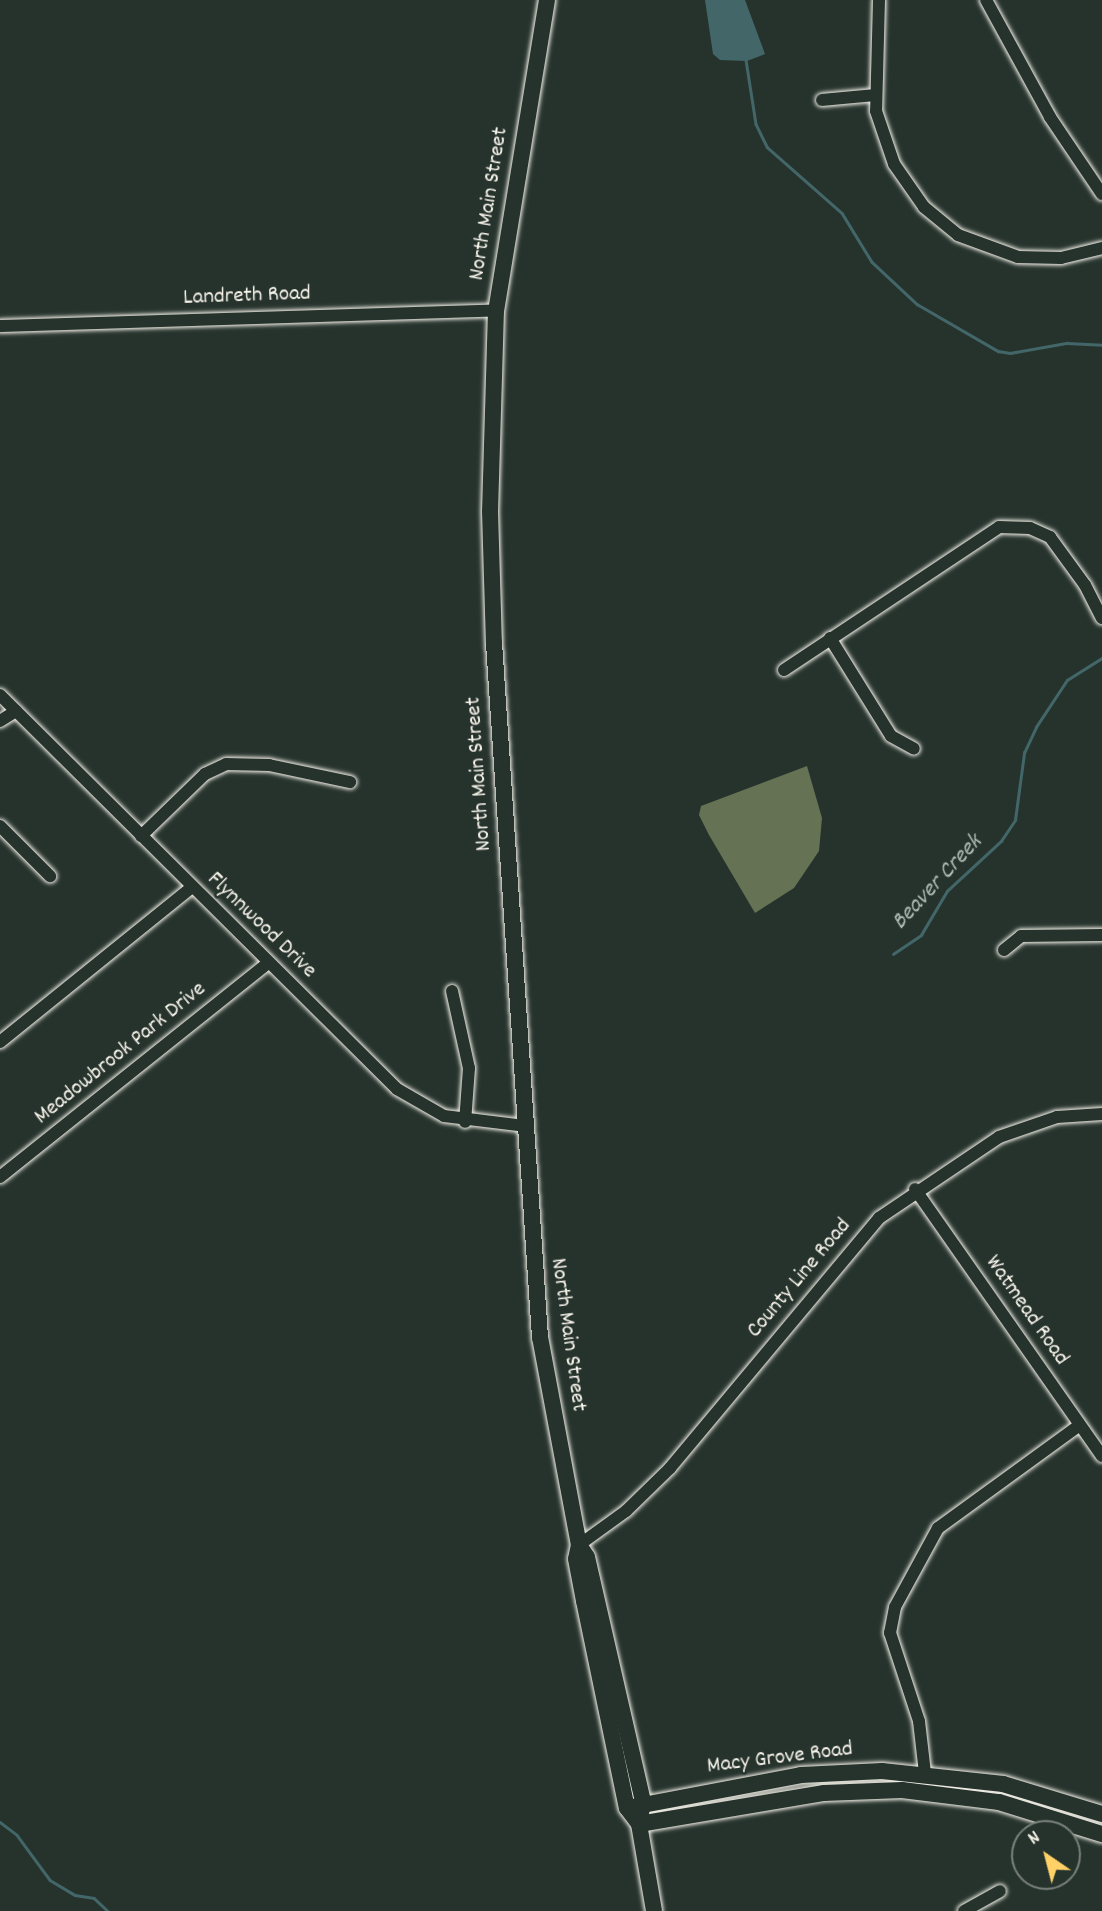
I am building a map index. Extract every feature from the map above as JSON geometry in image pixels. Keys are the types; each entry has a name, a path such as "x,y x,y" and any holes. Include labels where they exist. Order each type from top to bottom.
{"main road":[{"name":"North Main Street","path":"547,0 496,310 491,564 540,1337 579,1545 576,1559 635,1805 654,1911"},
{"name":"Macy Grove Road","path":"635,1805 801,1775 925,1773 1003,1784 1102,1814"},
{"name":"Macy Grove Road","path":"639,1824 824,1793 902,1790 999,1802 1102,1834"}],"street":[{"path":"879,0 875,95 880,129 894,164 923,207 949,229 995,251 1038,259 1102,248"},
{"path":"986,0 1050,117 1102,194"},
{"path":"822,100 875,95"},
{"name":"Landreth Road","path":"0,326 496,310"},
{"path":"784,670 986,533 1012,525 1030,527 1050,537 1085,585 1102,618"},
{"path":"830,638 891,737 914,749"},
{"name":"Flynnwood Drive","path":"0,695 191,888 397,1088 426,1108 466,1122 526,1126"},
{"path":"0,721 16,711"},
{"path":"141,836 205,774 226,764 269,765 350,782"},
{"path":"0,826 50,876"},
{"path":"0,1042 191,888"},
{"path":"1004,950 1021,936 1102,935"},
{"name":"Meadowbrook Park Drive","path":"0,1177 268,963"},
{"path":"452,992 468,1068 466,1122"},
{"name":"County Line Road","path":"579,1545 626,1511 662,1476 858,1240 915,1189 999,1137 1057,1117 1102,1114"},
{"name":"Watmead Road","path":"915,1189 1102,1456"},
{"path":"925,1773 919,1721 890,1633 900,1595 938,1528 1080,1425"},
{"path":"964,1911 1000,1891"}],"green space":[{"path":"807,766 822,818 819,851 794,888 755,913 709,835 699,815 701,806"}],"water":[{"path":"705,0 745,0 765,54 747,61 720,60 713,54"}],"waterway":[{"path":"746,60 756,124 767,147 842,213 872,262 917,304 998,351 1010,353 1067,343 1102,345"},
{"name":"Beaver Creek","path":"893,954 921,935 947,891 1001,841 1015,820 1024,753 1036,727 1067,680 1102,658"},
{"path":"0,1822 17,1835 50,1880 75,1895 94,1898 108,1911"}]}
